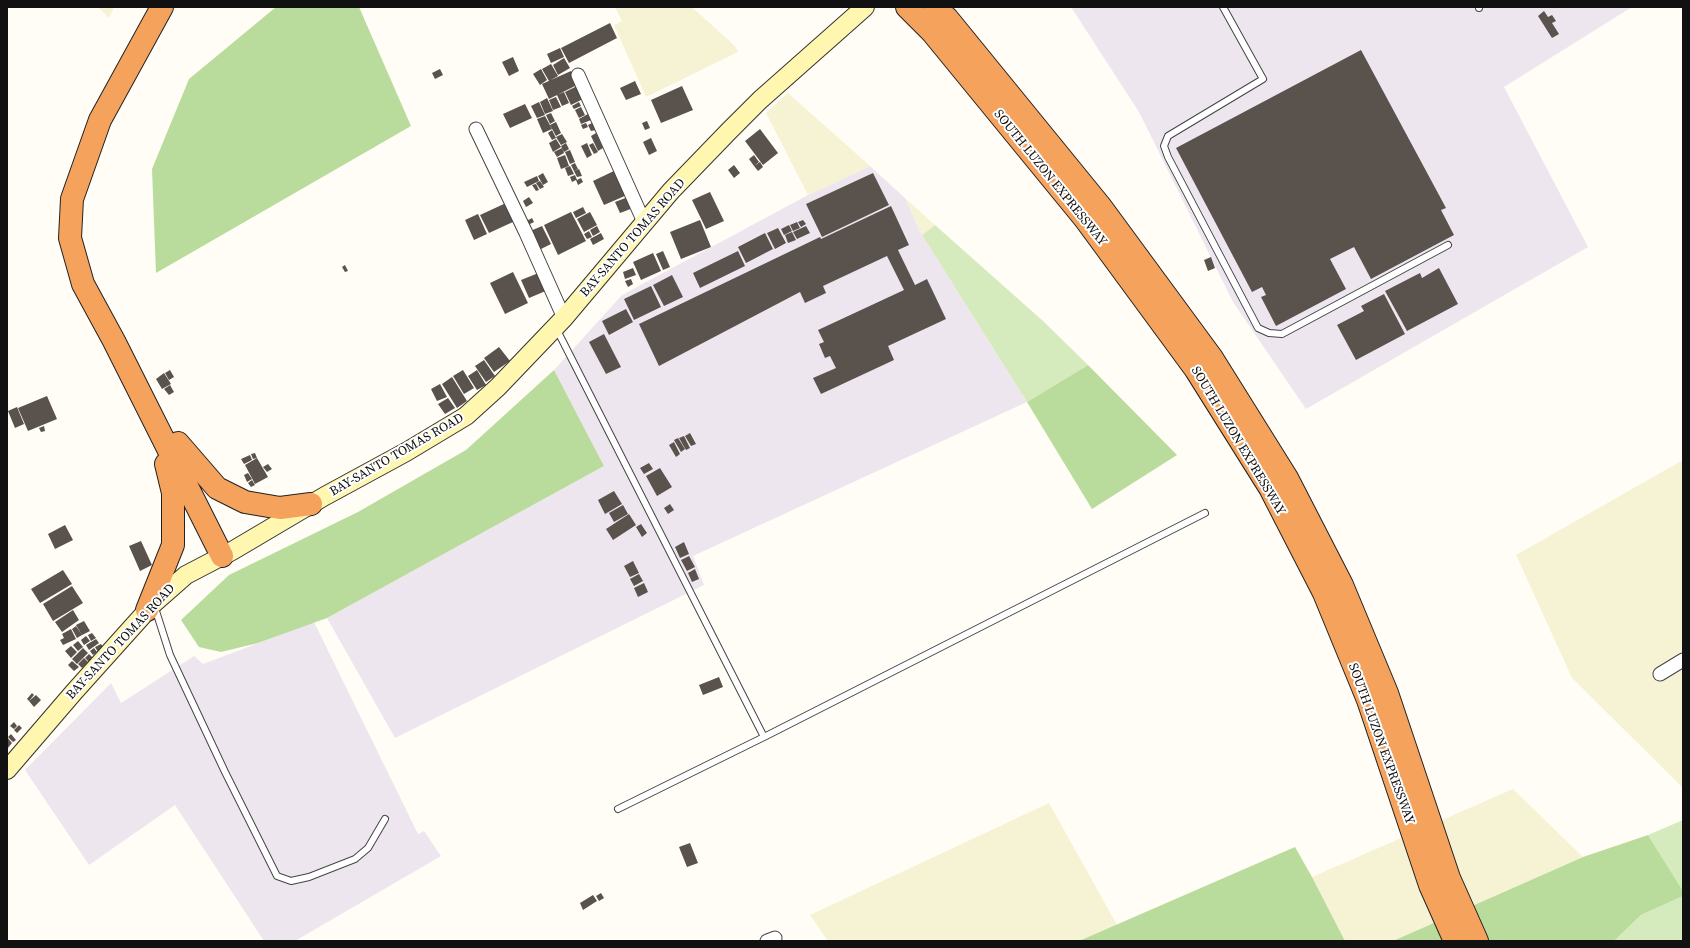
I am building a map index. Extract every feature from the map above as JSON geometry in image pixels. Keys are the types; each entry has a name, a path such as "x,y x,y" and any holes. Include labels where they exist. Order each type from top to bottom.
{"highway":[{"path":"162,7 100,120 72,199 70,238 83,284 114,341 159,432 227,554"},
{"path":"176,7 110,125 84,202 82,236 94,280 178,443 227,554"},
{"name":"SOUTH LUZON EXPRESSWAY","path":"907,7 938,19 1101,207 1212,358 1287,478 1342,585 1387,693 1449,878 1477,941"},
{"name":"SOUTH LUZON EXPRESSWAY","path":"938,19 1196,370 1270,488 1324,593 1368,700 1430,885 1455,941"},
{"path":"150,607 173,545 173,493 159,432"},
{"path":"178,443 217,488 245,502 280,508 311,504"}],"main road":[{"name":"BAY-SANTO TOMAS ROAD","path":"7,770 150,607 191,571 227,554 311,504 406,452 466,416 498,387 560,323 671,191 760,100 865,7"}],"street":[{"path":"578,75 644,222"},
{"path":"476,129 526,233 560,323"},
{"path":"1660,674 1683,660"}],"lane":[{"path":"1224,7 1263,79 1168,136 1164,146 1168,157 1258,328 1269,333 1282,334 1448,246"},
{"path":"560,323 764,737"},
{"path":"618,809 764,737 1205,513"},
{"path":"150,607 170,655 225,772 277,876 290,881 309,877 355,859 368,848 385,819"}],"shaded area":[{"path":"98,7 114,7 109,18"},
{"path":"615,7 692,7 735,46 738,52 646,97 614,25 622,21"},
{"path":"1071,7 1632,7 1504,87 1588,247 1306,409 1233,302 1139,112"},
{"path":"788,93 870,166 808,195 766,113"},
{"path":"870,166 905,198 922,235 1027,402 693,556 704,585 395,738 327,618 604,466 554,370 622,295 808,195"},
{"path":"905,198 935,225 922,235"},
{"path":"1683,460 1683,788 1572,678 1516,555"},
{"path":"314,622 418,834 424,831 441,856 295,941 264,941 175,805 89,865 25,770 111,683 121,703 194,656 203,664"},
{"path":"1513,789 1583,857 1393,941 1345,941 1312,877"},
{"path":"1049,803 1117,925 1079,941 828,941 810,915"}],"green space":[{"path":"276,7 359,7 411,126 156,273 152,169 189,79"},
{"path":"935,225 1043,321 1088,365 1027,402 922,235"},
{"path":"1088,365 1177,455 1092,509 1027,402"},
{"path":"554,370 604,466 327,618 258,643 221,652 199,647 181,620 229,575 358,512 466,450"},
{"path":"1683,820 1683,891 1648,835"},
{"path":"1648,835 1683,891 1683,896 1641,915 1614,941 1393,941 1583,857"},
{"path":"1295,847 1345,941 1079,941"},
{"path":"1683,896 1683,941 1614,941 1641,915"}],"building":[{"path":"1544,11 1548,17 1552,15 1556,21 1552,23 1559,34 1552,38 1538,16"},
{"path":"610,23 617,38 569,63 561,48"},
{"path":"560,48 564,57 551,63 547,54"},
{"path":"1361,50 1446,208 1441,210 1454,235 1371,279 1354,247 1330,259 1346,289 1276,326 1261,297 1266,295 1262,287 1252,292 1176,148"},
{"path":"513,57 519,71 509,76 502,62"},
{"path":"564,58 570,68 558,75 553,65"},
{"path":"551,64 558,76 549,81 542,69"},
{"path":"440,69 443,75 435,79 432,73"},
{"path":"541,69 547,80 540,85 533,74"},
{"path":"571,71 577,85 549,99 542,84"},
{"path":"635,81 641,94 626,100 620,88"},
{"path":"577,86 583,99 571,105 565,92"},
{"path":"682,86 693,110 661,123 651,100"},
{"path":"564,92 569,103 562,106 557,95"},
{"path":"556,97 561,107 553,110 549,100"},
{"path":"547,98 553,111 545,114 540,102"},
{"path":"539,102 545,115 537,118 531,106"},
{"path":"579,102 581,106 574,109 572,106"},
{"path":"525,104 532,118 510,128 503,114"},
{"path":"581,107 585,115 579,118 575,110"},
{"path":"551,113 555,121 550,124 546,115"},
{"path":"588,114 591,120 581,124 579,119"},
{"path":"545,116 552,129 543,133 537,119"},
{"path":"647,121 650,128 645,130 642,123"},
{"path":"556,122 561,133 556,136 550,125"},
{"path":"586,123 588,127 583,129 581,125"},
{"path":"592,123 596,130 591,131 588,125"},
{"path":"760,129 778,153 763,165 745,141"},
{"path":"552,130 556,138 552,140 548,133"},
{"path":"596,133 603,148 598,151 591,136"},
{"path":"562,134 567,142 561,145 556,137"},
{"path":"651,138 657,151 649,155 643,142"},
{"path":"556,139 561,147 553,152 549,143"},
{"path":"566,143 569,149 564,152 561,146"},
{"path":"587,143 592,155 587,158 581,146"},
{"path":"593,143 598,152 594,154 589,145"},
{"path":"562,148 564,153 557,157 554,152"},
{"path":"570,150 575,162 570,164 565,152"},
{"path":"565,155 569,166 561,169 557,158"},
{"path":"754,155 759,162 754,166 749,159"},
{"path":"760,162 763,167 758,171 754,166"},
{"path":"575,163 578,169 574,171 571,165"},
{"path":"734,165 740,173 734,178 728,170"},
{"path":"570,166 574,174 568,176 565,168"},
{"path":"579,169 582,176 577,177 574,171"},
{"path":"616,170 627,195 604,205 593,181"},
{"path":"543,173 548,182 543,185 538,176"},
{"path":"873,173 889,205 822,237 806,204"},
{"path":"575,175 577,180 581,178 583,182 578,185 576,180 572,182 570,177"},
{"path":"537,176 539,181 527,187 524,182"},
{"path":"540,181 544,187 540,189 536,183"},
{"path":"536,184 539,190 536,191 532,185"},
{"path":"710,192 724,221 706,229 692,200"},
{"path":"529,197 533,203 526,207 523,201"},
{"path":"628,197 633,208 620,213 615,202"},
{"path":"506,203 515,221 489,233 480,215"},
{"path":"891,206 909,245 898,250 915,285 927,279 946,319 888,346 894,360 821,394 813,378 836,368 830,356 825,358 819,344 824,342 818,330 904,290 887,256 823,286 826,293 805,303 800,292 659,366 639,324 820,237 821,239"},
{"path":"583,207 586,213 576,218 573,212"},
{"path":"571,212 586,241 558,255 544,225"},
{"path":"590,212 597,225 584,232 577,219"},
{"path":"478,214 487,234 474,240 465,220"},
{"path":"532,218 534,222 528,225 523,223"},
{"path":"700,220 711,247 681,259 670,232"},
{"path":"803,220 806,224 801,227 798,222"},
{"path":"797,222 800,228 793,231 790,225"},
{"path":"789,225 792,231 784,235 781,229"},
{"path":"542,226 551,244 537,251 528,232"},
{"path":"597,226 600,232 593,236 590,230"},
{"path":"806,226 810,233 797,239 793,232"},
{"path":"778,228 786,243 775,249 767,233"},
{"path":"589,231 592,237 587,239 584,234"},
{"path":"792,232 796,240 788,243 785,235"},
{"path":"601,233 604,239 593,245 590,239"},
{"path":"765,233 773,249 746,263 738,247"},
{"path":"663,251 670,267 663,270 656,254"},
{"path":"738,251 745,266 700,288 693,273"},
{"path":"653,253 661,271 641,280 633,262"},
{"path":"1211,257 1215,268 1208,271 1204,260"},
{"path":"345,265 348,271 345,272 342,267"},
{"path":"633,268 636,275 625,279 623,272"},
{"path":"1439,268 1458,304 1407,331 1385,291 1420,273 1422,278"},
{"path":"513,272 528,303 505,314 490,283"},
{"path":"541,272 548,290 529,298 521,280"},
{"path":"672,275 683,297 664,306 653,285"},
{"path":"631,279 633,284 628,287 625,281"},
{"path":"651,286 661,307 634,320 624,299"},
{"path":"1384,294 1405,334 1356,360 1337,325 1364,311 1361,306"},
{"path":"626,309 633,322 609,335 602,321"},
{"path":"604,334 621,367 606,374 589,342"},
{"path":"499,347 510,361 494,372 484,358"},
{"path":"484,360 495,376 486,382 475,366"},
{"path":"170,370 174,377 169,380 165,373"},
{"path":"463,370 474,388 464,394 453,376"},
{"path":"477,370 486,385 477,390 468,376"},
{"path":"164,373 171,384 162,389 156,379"},
{"path":"452,377 467,401 457,408 442,384"},
{"path":"440,384 447,397 437,401 431,389"},
{"path":"170,385 174,392 169,395 164,389"},
{"path":"47,396 57,419 28,431 18,408"},
{"path":"448,398 455,408 445,414 438,404"},
{"path":"17,407 24,424 15,428 8,411"},
{"path":"44,426 45,431 41,432 39,428"},
{"path":"690,433 696,444 691,446 685,436"},
{"path":"684,436 690,448 686,450 679,438"},
{"path":"678,438 685,449 681,452 674,440"},
{"path":"674,442 680,454 676,457 669,445"},
{"path":"255,453 257,458 253,459 251,454"},
{"path":"250,455 252,460 244,464 241,459"},
{"path":"257,458 268,477 255,484 245,465"},
{"path":"649,463 653,469 644,474 640,468"},
{"path":"268,464 272,469 267,472 263,467"},
{"path":"660,468 672,487 657,496 646,476"},
{"path":"248,473 252,479 247,482 244,475"},
{"path":"252,480 255,485 251,487 248,483"},
{"path":"614,491 622,504 605,514 598,500"},
{"path":"670,504 674,510 668,514 664,508"},
{"path":"623,505 628,514 614,522 609,513"},
{"path":"629,514 636,525 613,540 606,529"},
{"path":"641,524 647,533 642,537 636,527"},
{"path":"65,525 73,540 55,549 48,534"},
{"path":"141,541 152,565 140,571 129,546"},
{"path":"684,542 689,554 680,558 675,547"},
{"path":"689,556 695,567 687,571 681,560"},
{"path":"633,561 639,573 630,577 624,566"},
{"path":"695,569 699,579 692,582 688,573"},
{"path":"63,570 72,584 40,603 31,589"},
{"path":"639,574 643,581 634,586 630,579"},
{"path":"644,583 648,592 638,597 634,588"},
{"path":"72,586 83,603 53,621 43,604"},
{"path":"73,610 79,620 62,632 55,622"},
{"path":"84,621 90,631 82,635 76,625"},
{"path":"76,626 82,635 77,638 72,629"},
{"path":"71,629 76,639 63,645 60,640 64,638 62,634"},
{"path":"92,633 96,638 91,641 88,635"},
{"path":"86,636 90,641 84,645 81,640"},
{"path":"96,639 99,643 89,650 86,645"},
{"path":"78,641 83,647 78,651 73,645"},
{"path":"101,644 104,648 98,652 95,647"},
{"path":"71,646 77,652 71,658 65,651"},
{"path":"83,648 88,653 77,664 72,659"},
{"path":"94,648 97,652 93,655 90,651"},
{"path":"89,654 93,658 89,662 85,658"},
{"path":"84,658 88,662 82,668 78,664"},
{"path":"72,661 79,667 74,671 68,665"},
{"path":"719,677 723,687 703,695 699,685"},
{"path":"32,693 34,695 29,701 27,699"},
{"path":"36,695 41,700 34,707 29,701"},
{"path":"14,722 17,726 14,729 10,726"},
{"path":"19,725 22,728 17,733 14,730"},
{"path":"11,734 16,740 13,742 8,737"},
{"path":"7,737 12,743 7,749"},
{"path":"690,843 698,863 687,867 679,847"},
{"path":"601,893 604,898 599,901 596,896"},
{"path":"593,895 597,901 583,910 580,903"}]}
